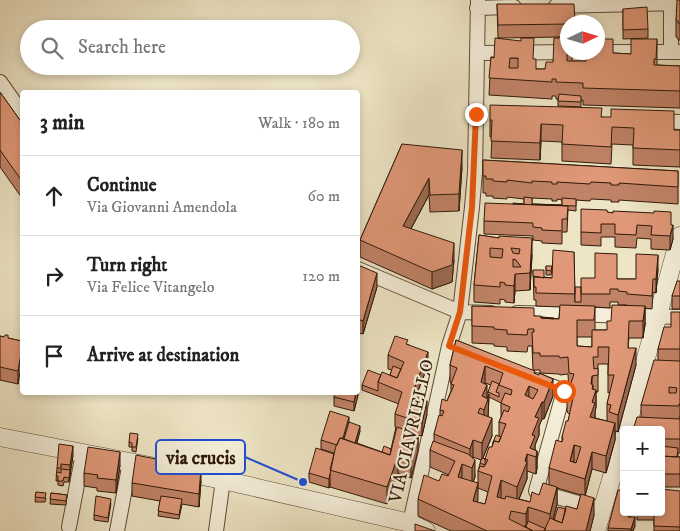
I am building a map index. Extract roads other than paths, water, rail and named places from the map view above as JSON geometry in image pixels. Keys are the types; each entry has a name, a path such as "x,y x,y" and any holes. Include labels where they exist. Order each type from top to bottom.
{"street":[{"path":"545,6 674,2 675,52 605,52"},
{"path":"478,4 526,7"},
{"name":"VIA CIAVRIELLO","path":"410,524 454,348 472,207 480,172 477,53 478,4"},
{"path":"477,53 560,52"},
{"path":"0,82 20,110"},
{"path":"641,121 680,122"},
{"path":"630,426 643,365 680,236"},
{"path":"360,270 460,312 680,317"},
{"path":"643,365 662,366"},
{"path":"520,374 564,391 536,491 602,510"},
{"path":"0,437 224,480 410,524 426,531"},
{"path":"69,527 83,453"},
{"path":"117,531 130,462"},
{"path":"596,531 602,510 615,490 620,469"},
{"path":"216,531 224,480"}],"place":[{"name":"via crucis","path":"303,482"}]}
